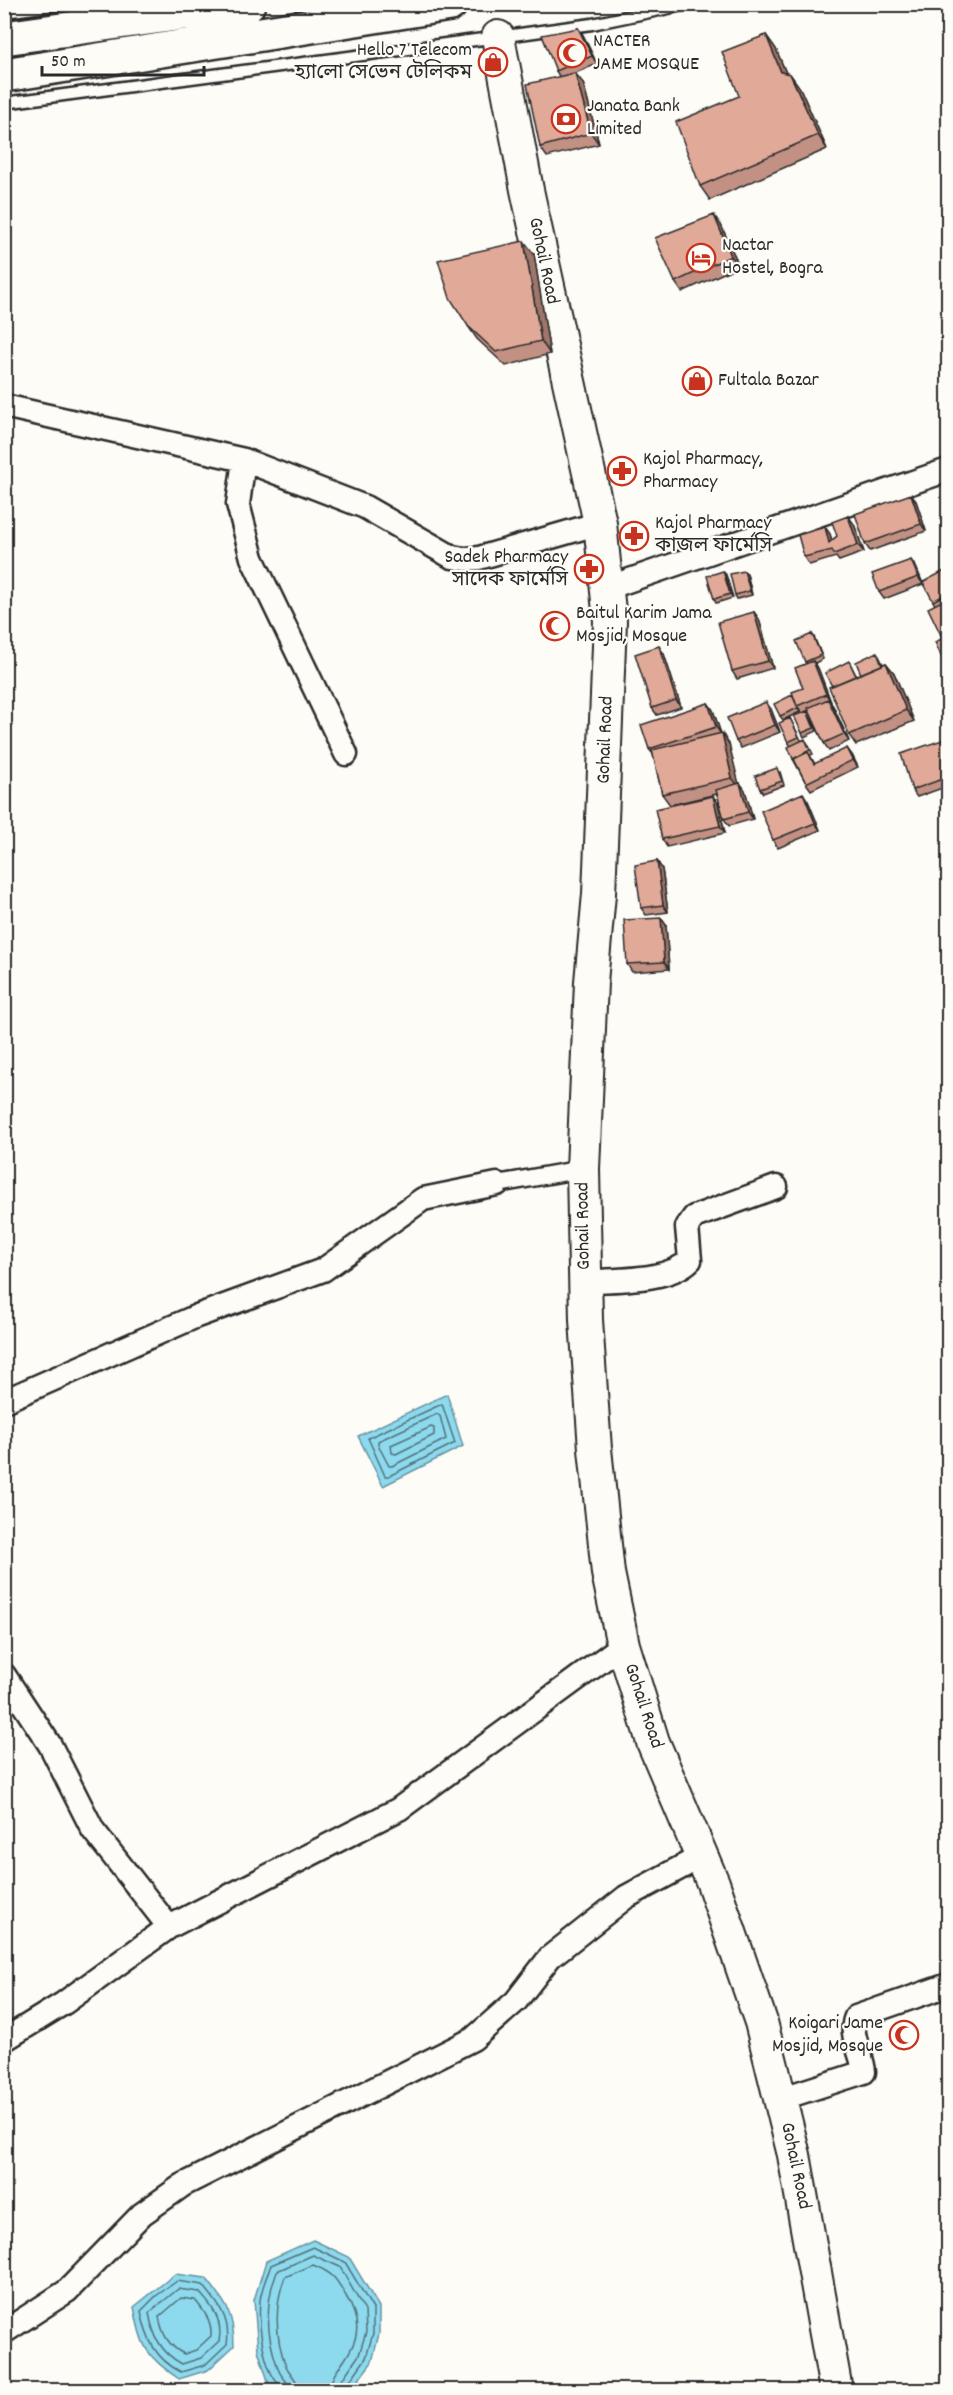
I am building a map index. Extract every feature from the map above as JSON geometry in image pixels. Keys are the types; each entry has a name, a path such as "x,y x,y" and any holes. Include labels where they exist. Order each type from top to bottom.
{"highway":[{"path":"4,38 248,4"},
{"path":"4,75 440,6"}],"main road":[{"name":"Gohail Road","path":"498,37 527,190 600,523 610,621 607,738 599,894 591,982 583,1169 586,1320 594,1437 607,1562 623,1645 653,1742 713,1883 761,2022 794,2155 836,2391"}],"street":[{"path":"4,406 244,460 365,507 452,557 479,558 600,523"},
{"path":"244,460 238,504 252,558 346,754"},
{"path":"607,588 948,470"},
{"path":"4,1401 197,1316 323,1270 423,1199 583,1169"},
{"path":"585,1282 666,1274 683,1267 690,1260 687,1227 694,1217 776,1187"},
{"path":"4,2040 64,2003 169,1926 399,1809 623,1645"},
{"path":"4,1675 50,1745 93,1830 169,1926"},
{"path":"4,2332 67,2291 142,2214 183,2185 473,2039 516,2001 550,1957 626,1898 702,1856"},
{"path":"780,2099 864,2072 854,2036 853,2023 856,2017 948,1985"}],"lane":[{"path":"4,12 64,4"},
{"path":"4,103 592,24 688,4"}],"water":[{"path":"447,1394 463,1446 383,1486 358,1436"},
{"path":"313,2240 349,2257 379,2307 379,2334 372,2362 351,2390 280,2390 269,2384 258,2350 254,2300 266,2261"},
{"path":"175,2274 206,2278 228,2309 234,2335 234,2346 208,2370 179,2379 159,2363 147,2349 134,2307"}],"building":[{"name":"NACTER JAME MOSQUE","path":"578,28 592,56 556,71 542,35"},
{"path":"766,35 781,72 790,74 818,135 700,186 676,122 739,96 722,52"},
{"name":"Janata Bank Limited","path":"575,73 591,133 540,147 527,84"},
{"name":"Nactar Hostel, Bogra","path":"714,215 731,256 675,282 655,238"},
{"path":"524,241 541,341 496,352 468,326 450,298 438,260"},
{"path":"911,494 921,524 865,544 855,514"},
{"path":"848,516 858,545 834,554 832,550 804,557 798,535 825,527 829,543 837,536 832,522"},
{"path":"911,560 918,577 879,592 872,574"},
{"path":"948,569 948,593 933,601 923,582"},
{"path":"723,571 730,594 714,599 707,576"},
{"path":"744,571 750,591 735,595 730,574"},
{"path":"948,598 948,631 941,635 928,608"},
{"path":"754,612 768,661 732,671 718,622"},
{"path":"812,634 821,655 805,662 796,641"},
{"path":"948,636 948,663 945,665 935,642"},
{"path":"659,646 676,700 652,708 635,654"},
{"path":"877,652 882,665 861,674 856,662"},
{"path":"813,661 826,694 797,706 792,692 803,688 795,668"},
{"path":"849,661 856,676 832,686 825,673"},
{"path":"886,663 906,710 849,735 829,687"},
{"path":"792,695 798,708 780,716 774,704"},
{"path":"828,699 844,734 824,743 808,708"},
{"path":"766,702 775,725 736,741 727,718"},
{"path":"708,703 716,727 649,749 641,725"},
{"path":"948,707 948,722 944,708"},
{"path":"807,711 814,728 802,733 794,716"},
{"path":"790,718 799,737 788,742 779,723"},
{"path":"722,733 732,778 662,794 652,750"},
{"path":"948,738 948,777 912,790 901,754"},
{"path":"805,739 810,750 793,759 788,747"},
{"path":"847,748 853,760 806,783 794,759 808,752 814,764"},
{"path":"777,768 782,781 760,789 755,776"},
{"path":"740,783 748,812 724,819 716,790"},
{"path":"803,793 815,823 773,840 761,811"},
{"path":"713,796 720,826 662,839 655,809"},
{"path":"657,861 663,905 641,908 635,865"},
{"path":"661,918 664,962 627,964 624,920"}],"place":[{"name":"NACTER JAME MOSQUE","path":"572,53"},
{"name":"Hello 7 Telecom হ্যা‌লো সে‌ভেন টে‌লিকম","path":"493,62"},
{"name":"Janata Bank Limited","path":"566,119"},
{"name":"Nactar Hostel, Bogra","path":"701,258"},
{"name":"Fultala Bazar","path":"697,381"},
{"name":"Kajol Pharmacy, Pharmacy","path":"622,471"},
{"name":"Kajol Pharmacy কাজল ফার্মেসি","path":"634,536"},
{"name":"Sadek Pharmacy সাদেক ফার্মেসি","path":"589,569"},
{"name":"Baitul Karim Jama Mosjid, Mosque","path":"555,626"},
{"name":"Koigari Jame Mosjid, Mosque","path":"904,2035"}]}
